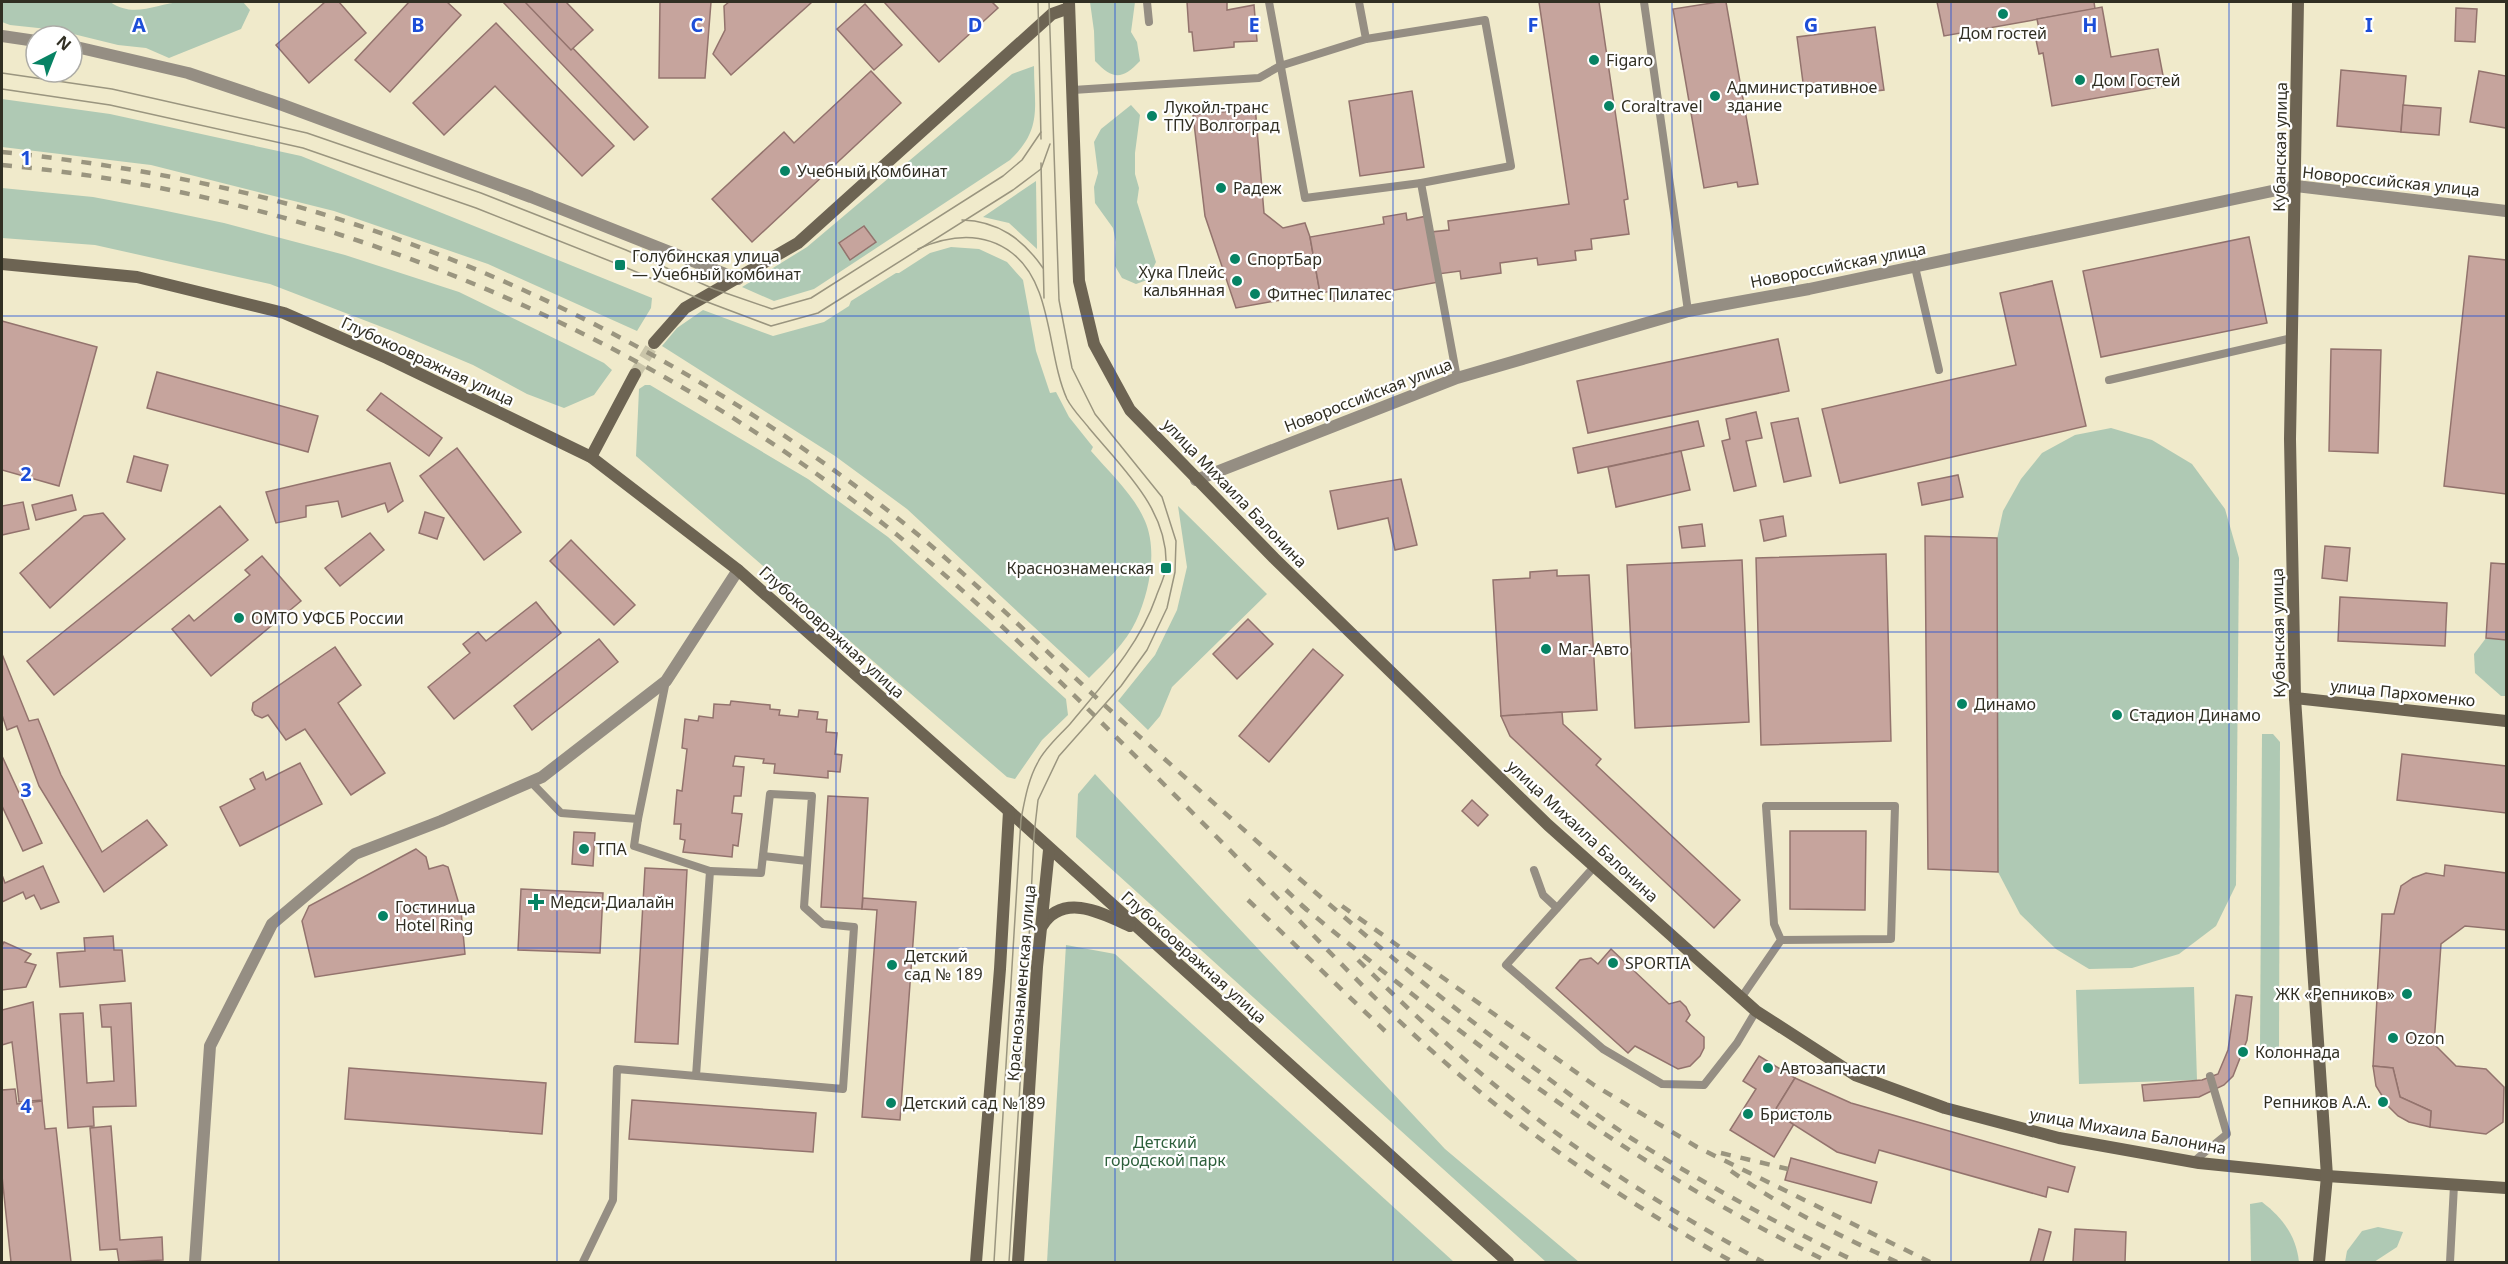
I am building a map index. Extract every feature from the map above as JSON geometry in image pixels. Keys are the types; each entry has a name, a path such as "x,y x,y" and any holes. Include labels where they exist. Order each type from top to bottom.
{"main road":[{"name":"Кубанская улица","path":"2298,2 2290,439 2295,698 2327,1176 2319,1263"},
{"name":"улица Михаила Балонина","path":"1069,5 1079,281 1094,345 1130,410 1274,558 1594,867 1756,1011 1855,1075 1945,1108 2059,1138 2193,1161 2327,1176 2506,1188"},
{"path":"654,343 685,308 798,243 1052,14 1069,5"},
{"name":"Глубокоовражная улица","path":"2,264 137,277 284,313 387,358 591,457 738,570 1508,1263"},
{"path":"591,457 635,374"},
{"name":"улица Пархоменко","path":"2295,698 2506,721"},
{"name":"Краснознаменская улица","path":"976,1263 1000,969 1009,812"},
{"name":"Краснознаменская улица","path":"1018,1263 1041,927 1049,850"},
{"path":"1041,927 1055,911 1078,907 1103,913 1142,932"}],"street":[{"path":"2,36 24,39"},
{"path":"84,49 188,73 280,104 531,197 738,279"},
{"name":"Новороссийская улица","path":"1196,480 1457,378 1688,311 1809,289 2296,186 2506,211"},
{"path":"195,1263 210,1046 272,924 355,854 441,821 542,777 666,681 738,570"}],"lane":[{"path":"1147,2 1149,22"},
{"path":"1073,90 1259,78 1280,66 1366,39 1485,20 1511,166 1421,183 1305,198 1280,66 1269,2"},
{"path":"1359,2 1366,39"},
{"path":"1644,2 1688,311"},
{"path":"1421,183 1457,378"},
{"path":"1915,267 1939,370"},
{"path":"2109,380 2292,338"},
{"path":"583,1263 613,1200 617,1070 843,1089 854,927 823,924 804,907 812,796 770,794 761,873 710,871 634,846 666,681"},
{"path":"531,782 561,813 638,819"},
{"path":"1766,806 1895,806 1891,939 1781,940 1774,924 1766,806"},
{"path":"763,856 807,861"},
{"path":"1594,867 1506,965 1603,1049 1662,1084 1704,1085 1737,1043 1756,1011"},
{"path":"1534,870 1543,895 1557,908"},
{"path":"696,1076 710,871"},
{"path":"1741,998 1781,940"},
{"path":"2193,1161 2227,1134 2210,1076"},
{"path":"2450,1263 2454,1185"}],"green space":[{"path":"2,2 110,2 119,7 137,10 182,2 243,2 250,10 241,29 169,58 146,48 118,45 84,37 84,24 24,24 24,26 2,22"},
{"path":"1090,2 1135,2 1131,32 1137,42 1140,61 1128,72 1112,74 1095,61"},
{"path":"1034,66 1035,106 1032,127 1021,149 1010,160 814,289 774,301 742,287 807,247 1012,74"},
{"path":"2,99 110,114 301,156 652,298 651,308 637,331 488,264 334,211 151,165 2,147"},
{"path":"1131,105 1140,115 1135,153 1135,174 1139,188 1137,202 1156,262 1147,280 1136,284 1122,278 1115,266 1116,242 1113,228 1095,203 1094,187 1098,173 1094,142 1101,129"},
{"path":"1036,181 1037,249 1009,223 983,217"},
{"path":"2,188 93,197 157,209 224,223 345,255 459,292 604,363 612,370 594,395 564,408 527,394 473,365 395,332 270,284 95,245 2,238"},
{"path":"951,247 979,249 1007,262 1023,280 1036,351 1050,393 1056,392 1069,417 1093,447 1091,451 1135,502 1149,533 1150,572 1141,610 1132,629 1121,644 1089,678 907,509 835,456 662,346 677,328 703,310 773,336 824,322 849,306 851,301 896,273 930,253"},
{"path":"650,385 808,479 888,537 1066,699 1068,715 1042,740 1015,779 1007,777 636,456 639,389"},
{"name":"Стадион Динамо","path":"2111,428 2152,440 2192,464 2225,509 2239,558 2236,885 2216,926 2179,954 2132,968 2089,969 2056,949 2020,914 1998,872 1993,557 2003,511 2021,479 2042,453 2075,435"},
{"path":"1178,506 1267,594 1172,687 1160,716 1148,730 1118,701 1155,655 1177,610 1187,567"},
{"path":"2486,638 2506,640 2506,696 2501,696 2475,673 2474,654"},
{"path":"2262,734 2273,734 2280,742 2279,1051 2260,1050"},
{"path":"1095,774 1445,1149 1579,1262 1546,1262 1076,837 1078,794"},
{"name":"Детский городской парк","path":"1066,945 1115,954 1454,1262 1047,1262"},
{"path":"2194,987 2197,1080 2079,1084 2076,990"},
{"path":"2262,1202 2276,1214 2292,1236 2299,1262 2251,1262 2250,1204"},
{"path":"2378,1227 2403,1232 2397,1247 2374,1262 2345,1262 2347,1251 2362,1231"}],"building":[{"path":"325,2 339,2 366,33 309,83 276,45"},
{"path":"409,2 447,2 461,15 390,92 355,60"},
{"path":"503,2 529,2 648,127 634,140"},
{"path":"525,2 566,2 593,30 571,50"},
{"path":"660,2 711,2 705,78 659,78"},
{"path":"729,2 812,2 731,75 713,54 725,30 724,6"},
{"path":"884,2 992,2 998,8 939,62"},
{"path":"1187,2 1227,2 1227,10 1254,5 1257,41 1234,42 1234,47 1194,51 1192,32 1189,32"},
{"path":"1539,2 1599,2 1628,199 1624,200 1629,234 1591,239 1592,249 1575,251 1576,260 1538,265 1537,258 1500,263 1501,273 1461,279 1460,271 1438,274 1431,232 1449,230 1448,221 1569,204"},
{"name":"Административное здание","path":"1726,2 1758,184 1738,187 1737,182 1704,188 1673,9"},
{"name":"Дом гостей","path":"1937,2 2094,2 2095,9 1944,36"},
{"path":"865,4 902,45 874,70 837,29"},
{"path":"2102,7 2111,57 2158,49 2165,86 2052,106 2043,53 2039,54 2035,35 2040,34 2037,19"},
{"path":"2456,8 2477,9 2475,42 2455,41"},
{"path":"496,23 614,146 582,176 495,86 444,135 413,103"},
{"path":"1875,27 1884,90 1850,94 1848,84 1804,90 1797,37"},
{"path":"2341,70 2406,76 2401,132 2337,126"},
{"name":"Учебный Комбинат","path":"871,71 901,103 752,242 712,199 784,132 794,143"},
{"path":"2479,71 2506,76 2506,128 2470,122"},
{"path":"1412,91 1424,167 1360,176 1349,101"},
{"path":"1255,105 1264,213 1283,228 1305,223 1310,237 1320,293 1236,308 1205,216 1193,115 1231,111"},
{"path":"2403,105 2441,108 2439,135 2401,132"},
{"path":"1406,213 1407,220 1427,216 1439,282 1334,301 1333,291 1320,293 1310,237 1384,224 1383,217"},
{"path":"864,226 876,242 850,260 839,243"},
{"path":"2249,237 2267,323 2101,357 2083,271"},
{"path":"2469,256 2506,260 2506,494 2444,486"},
{"path":"2052,281 2086,426 1840,483 1822,409 2016,365 2000,293"},
{"path":"2,321 97,347 59,486 2,470"},
{"path":"1778,339 1789,391 1588,433 1577,381"},
{"path":"2331,349 2381,350 2378,453 2329,451"},
{"path":"157,372 318,416 308,452 147,408"},
{"path":"381,393 442,438 429,456 367,410"},
{"path":"1756,412 1762,438 1746,441 1756,486 1734,491 1722,441 1730,439 1726,419"},
{"path":"1798,418 1811,476 1784,482 1771,423"},
{"path":"1698,421 1704,446 1578,473 1573,448"},
{"path":"457,448 521,532 484,560 420,476"},
{"path":"1681,451 1690,490 1616,507 1608,467"},
{"path":"134,456 168,465 161,491 127,482"},
{"path":"390,463 403,501 388,512 385,503 342,517 338,501 306,506 306,517 276,523 266,492"},
{"path":"1958,475 1963,497 1922,505 1918,483"},
{"path":"1401,479 1417,545 1395,550 1388,518 1338,529 1330,491"},
{"path":"72,495 76,510 36,520 32,505"},
{"path":"23,502 29,529 2,535 2,506"},
{"path":"220,506 248,540 54,695 27,661"},
{"path":"425,512 444,518 437,539 419,533"},
{"path":"103,513 125,539 50,608 20,573 84,516"},
{"path":"1783,516 1786,536 1764,541 1760,520"},
{"path":"1702,524 1705,546 1682,548 1679,527"},
{"path":"370,533 384,550 340,586 325,568"},
{"name":"Динамо","path":"1925,536 1997,538 1998,872 1928,869"},
{"path":"571,540 635,605 614,625 550,561"},
{"path":"2325,546 2350,548 2347,581 2322,578"},
{"path":"1886,554 1891,741 1761,745 1756,558"},
{"name":"ОМТО УФСБ России","path":"262,556 301,601 211,676 172,629 189,615 194,621 250,575 245,570"},
{"path":"1742,560 1749,722 1635,728 1627,565"},
{"path":"2491,563 2506,564 2506,640 2486,638"},
{"path":"1557,570 1557,576 1589,575 1597,710 1501,716 1493,580 1530,578 1530,572"},
{"path":"2340,597 2447,603 2445,646 2338,641"},
{"path":"536,602 561,633 454,719 428,687 470,653 463,644 478,632 486,641"},
{"path":"1248,619 1273,644 1237,679 1213,654"},
{"path":"599,639 618,662 532,730 514,706"},
{"path":"335,647 361,685 338,703 385,773 351,795 305,729 286,740 268,715 262,718 255,715 252,710 253,703"},
{"path":"1313,649 1343,675 1269,762 1239,736"},
{"path":"2,654 29,721 38,719 61,775 102,852 147,820 167,845 104,892 39,786 17,726 7,730 2,715"},
{"path":"731,701 770,705 770,709 780,710 779,715 798,717 799,710 818,712 817,719 827,720 826,732 837,733 835,754 842,755 840,772 828,771 828,778 774,773 775,764 763,763 764,759 735,756 733,766 744,767 741,796 734,796 732,813 742,814 738,846 733,845 732,857 683,852 685,840 680,839 681,824 674,824 677,790 682,791 687,749 682,748 685,719 698,721 699,716 713,718 714,704 730,705"},
{"path":"1562,712 1563,724 1601,759 1596,765 1740,900 1714,928 1510,736 1501,716"},
{"path":"2402,754 2506,766 2506,813 2397,800"},
{"path":"2,756 42,843 23,851 2,806"},
{"path":"300,763 322,804 240,846 220,807 255,789 250,779 263,772 266,780"},
{"path":"828,796 868,798 862,909 821,907"},
{"path":"1472,800 1488,815 1478,826 1462,811"},
{"path":"1790,831 1866,831 1865,910 1790,909"},
{"name":"ТПА","path":"574,832 595,833 593,866 572,864"},
{"name":"Гостиница Hotel Ring","path":"416,849 426,857 429,869 443,865 448,867 461,911 465,954 315,977 302,921 309,906"},
{"name":"ЖК «Репников»","path":"2445,865 2506,873 2506,930 2465,926 2441,944 2434,1044 2456,1066 2486,1069 2504,1087 2503,1122 2486,1134 2430,1127 2431,1111 2400,1097 2393,1068 2373,1066 2382,914 2394,914 2401,886 2426,873 2444,876"},
{"path":"43,866 59,902 41,909 34,895 26,899 23,892 2,902 2,875 5,883"},
{"path":"645,868 687,870 678,1044 635,1042"},
{"path":"521,889 603,893 600,953 518,950"},
{"name":"Детский сад № 189","path":"863,898 916,902 900,1120 862,1117 877,910 862,909"},
{"path":"113,936 114,950 122,950 125,981 60,987 57,953 85,951 84,938"},
{"path":"4,942 31,954 25,962 36,965 26,987 2,990 2,946"},
{"path":"1611,949 1669,1004 1680,1001 1686,1007 1690,1015 1686,1021 1704,1037 1704,1048 1690,1066 1678,1069 1635,1046 1628,1053 1556,988 1580,960 1591,958 1598,964"},
{"path":"2236,995 2252,997 2247,1040 2233,1076 2224,1085 2199,1097 2144,1101 2142,1085 2202,1080 2218,1074 2228,1050"},
{"path":"33,1002 42,1100 19,1102 12,1042 2,1045 2,1010"},
{"path":"131,1003 136,1106 93,1107 94,1126 68,1128 60,1014 83,1013 87,1083 114,1081 111,1027 102,1027 100,1005"},
{"path":"1759,1056 1795,1078 1774,1112 1794,1124 1774,1157 1730,1130 1756,1089 1743,1081"},
{"path":"2373,1066 2393,1068 2400,1097 2431,1111 2430,1127 2409,1122 2389,1107 2376,1086"},
{"path":"349,1068 546,1083 542,1134 345,1119"},
{"path":"1795,1078 1851,1103 2075,1167 2068,1192 2048,1187 2046,1197 1879,1150 1875,1163 1837,1152 1774,1112"},
{"path":"15,1089 17,1104 42,1101 45,1129 56,1128 71,1262 11,1262 2,1176 2,1090"},
{"path":"632,1100 816,1113 813,1152 629,1139"},
{"path":"111,1126 120,1240 162,1237 163,1260 119,1262 117,1249 100,1250 90,1128"},
{"path":"1791,1158 1877,1182 1871,1203 1785,1180"},
{"path":"2039,1229 2051,1232 2043,1262 2030,1262"},
{"path":"2075,1229 2126,1232 2125,1262 2073,1262"}],"tunnel":[{"path":"635,374 654,343"}],"tram line":[{"path":"1038,2 1041,139"},
{"path":"1009,1262 1038,800 1059,756 1121,686 1147,650 1167,608 1175,572 1176,541 1162,497 1095,414 1072,368 1059,300 1049,2"},
{"path":"2,73 112,89 307,133 481,193 626,250 714,289 772,309 811,298 1003,176 1022,160 1041,132"},
{"path":"2,89 110,105 303,148 476,208 771,326 818,313 1013,190 1041,169 1050,144"},
{"path":"1041,163 1044,298"},
{"path":"962,220 975,221 998,228 1018,240 1043,268"},
{"path":"918,249 954,238 978,238 1001,246 1025,266 1042,301 1067,399 1141,491 1160,527 1165,546 1164,575 1140,632 1107,680 1041,757 1026,797 1021,819 994,1262"}],"railway":[{"path":"2,152 160,175 278,201 316,212 392,237 541,298 683,372 818,459 913,531 1269,852 1370,939 1473,1022 1634,1140 1744,1204 1857,1262"},
{"path":"2,165 121,181 239,206 356,240 470,282 580,332 687,390 789,455 886,526 1002,626 1363,986 1474,1087 1581,1168 1656,1217 1733,1262"},
{"path":"1286,890 1307,910"},
{"path":"1248,900 1385,1031"},
{"path":"1301,905 1425,1004 1555,1100 1621,1145 1759,1227 1829,1262"},
{"path":"1342,906 1594,1085 1697,1147 1930,1262"},
{"path":"1358,960 1462,1057 1544,1124 1643,1191 1763,1262"},
{"path":"1721,1153 1788,1169"},
{"path":"1731,1171 1770,1197 1811,1220 1897,1262"}],"place":[{"name":"Дом гостей","path":"2003,14"},
{"name":"Figaro","path":"1594,60"},
{"name":"Дом Гостей","path":"2080,80"},
{"name":"Административное здание","path":"1715,96"},
{"name":"Coraltravel","path":"1609,106"},
{"name":"Лукойл-транс ТПУ Волгоград","path":"1152,116"},
{"name":"Учебный Комбинат","path":"785,171"},
{"name":"Радеж","path":"1221,188"},
{"name":"СпортБар","path":"1235,259"},
{"name":"Голубинская улица — Учебный комбинат","path":"620,265"},
{"name":"Хука Плейс кальянная","path":"1237,281"},
{"name":"Фитнес Пилатес","path":"1255,294"},
{"name":"Краснознаменская","path":"1166,568"},
{"name":"ОМТО УФСБ России","path":"239,618"},
{"name":"Маг-Авто","path":"1546,649"},
{"name":"Динамо","path":"1962,704"},
{"name":"Стадион Динамо","path":"2117,715"},
{"name":"ТПА","path":"584,849"},
{"name":"Медси-Диалайн","path":"536,902"},
{"name":"Гостиница Hotel Ring","path":"383,916"},
{"name":"SPORTIA","path":"1613,963"},
{"name":"Детский сад № 189","path":"892,965"},
{"name":"ЖК «Репников»","path":"2407,994"},
{"name":"Ozon","path":"2393,1038"},
{"name":"Колоннада","path":"2243,1052"},
{"name":"Автозапчасти","path":"1768,1068"},
{"name":"Репников А.А.","path":"2383,1102"},
{"name":"Детский сад №189","path":"891,1103"},
{"name":"Бристоль","path":"1748,1114"}]}
